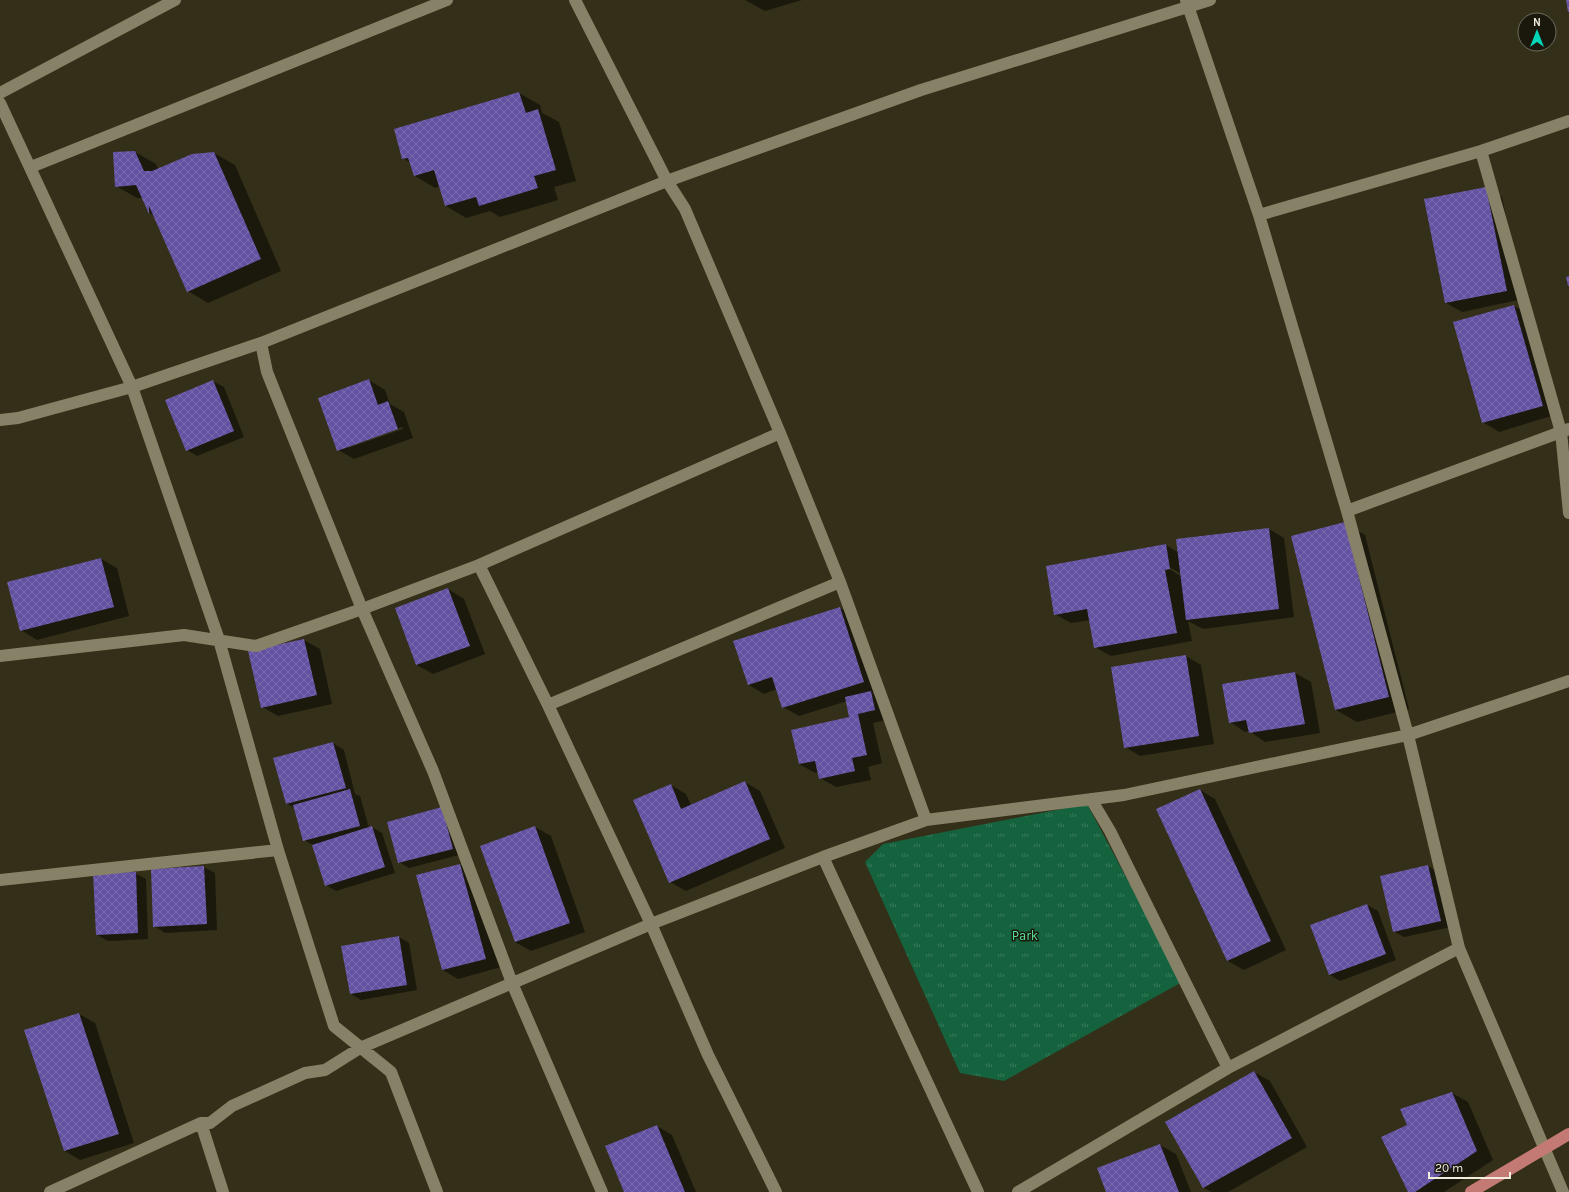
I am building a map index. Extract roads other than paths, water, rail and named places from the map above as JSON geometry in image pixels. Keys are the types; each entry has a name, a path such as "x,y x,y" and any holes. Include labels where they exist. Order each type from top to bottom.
{"main road":[{"path":"1471,1192 1545,1150 1569,1134"}],"street":[{"path":"0,93 175,0"},
{"path":"31,167 447,0"},
{"path":"575,0 667,181 685,209 780,432 840,582 926,820"},
{"path":"0,420 18,418 132,387 261,343 667,181 921,90 1187,3 1210,0"},
{"path":"1187,3 1259,215 1347,511 1408,735 1459,948 1563,1192"},
{"path":"0,103 132,387 219,640 278,850 334,1026 391,1072 437,1192"},
{"path":"1259,215 1481,151 1569,121"},
{"path":"1481,151 1565,431 1569,512"},
{"path":"261,343 267,372 362,609 433,771 512,983 602,1192"},
{"path":"1347,511 1565,431"},
{"path":"0,656 184,635 256,646 362,609 479,565 780,432"},
{"path":"479,565 548,706 651,924 708,1055 776,1192"},
{"path":"548,706 840,582"},
{"path":"55,1191 201,1123 210,1123 232,1106 305,1073 325,1070 360,1048 512,983 651,924 823,857 926,820 1124,795 1408,735 1569,681"},
{"path":"1091,799 1110,831 1228,1068"},
{"path":"0,880 278,850"},
{"path":"823,857 978,1192"},
{"path":"1018,1192 1228,1068 1459,948"},
{"path":"201,1123 222,1192"}],"park label":[{"name":"Park","path":"1025,935"}]}
